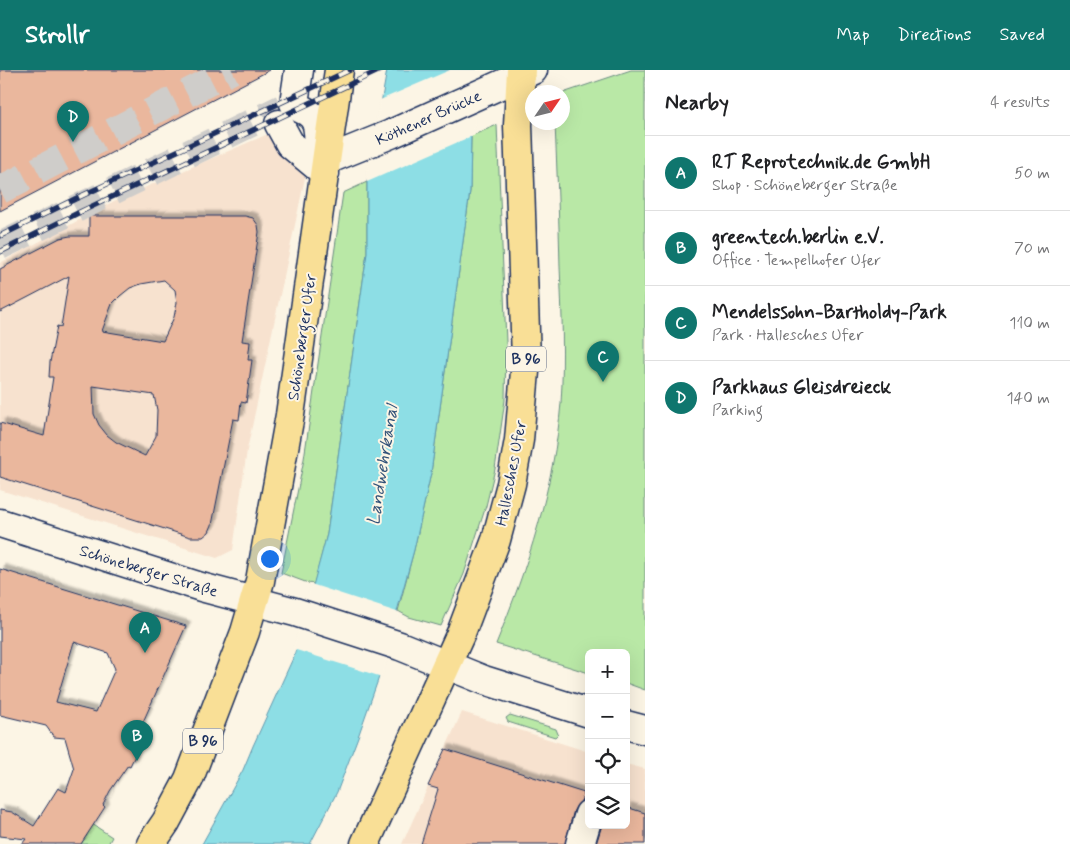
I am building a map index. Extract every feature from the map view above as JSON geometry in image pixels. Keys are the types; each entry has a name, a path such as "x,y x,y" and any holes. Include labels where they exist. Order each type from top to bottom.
{"main road":[{"name":"Schöneberger Ufer","path":"254,602 262,572 290,415 339,70"},
{"name":"Hallesches Ufer","path":"365,844 461,633 496,540 511,484 519,440 526,360 518,125 525,72"},
{"name":"B 96","path":"152,844 189,779 245,632 254,602"}],"street":[{"path":"299,70 294,103 300,110 307,112 313,117 319,132 317,143 319,155 326,167"},
{"name":"Köthener Brücke","path":"326,167 362,147 525,72"},
{"path":"279,124 290,144 326,167"},
{"name":"Schöneberger Straße","path":"0,523 400,646 447,664"},
{"path":"447,664 484,680 585,712"},
{"path":"630,725 645,730"},
{"path":"580,844 585,827"}],"shaded area":[{"path":"268,134 306,173 247,450 233,550 217,558 0,490 0,263 114,201"},
{"path":"462,712 585,751 585,829 630,829 630,765 645,769 645,844 402,844"}],"green space":[{"path":"631,70 645,70 645,690 630,684 630,649 585,649 585,672 496,644 519,585 538,526 558,434 563,352 555,130 570,130 570,91"},
{"path":"497,125 506,342 505,400 495,469 486,506 464,574 441,626 409,617 398,611 431,473 470,191 471,136"},
{"path":"367,182 367,253 327,534 314,584 281,573 304,459 343,193"},
{"path":"510,715 556,729 558,734 555,737 508,722 506,718"},
{"path":"89,822 112,837 108,844 81,844 87,835"}],"water":[{"name":"Landwehrkanal","path":"387,70 477,70 471,136 470,191 431,473 414,550 378,680 359,734 337,792 310,844 202,844 243,770 294,656 327,534 367,253 367,182"}],"pier":[{"path":"450,70 480,70 474,135 367,182 366,174 380,100"},
{"path":"311,584 400,613 382,677 293,649"}],"building":[{"path":"0,70 270,70 0,211"},
{"path":"89,216 245,216 253,218 258,225 259,232 242,341 250,342 248,360 252,360 246,403 241,402 239,420 233,419 212,525 209,532 203,537 190,537 0,477 0,423 44,436 53,377 49,377 50,362 57,326 61,327 69,276 0,312 0,269 60,238 89,236","holes":["164,280 175,290 177,302 174,317 163,341 102,331 112,304 120,296 130,288","93,386 154,395 157,410 156,436 145,456 116,442 99,425 94,414"]},
{"path":"0,569 186,626 134,742 140,745 130,766 128,765 110,791 103,805 105,807 81,844 22,844 26,839 0,836 0,810 12,812 34,826 58,788 66,792 74,769 65,738 54,737 46,726 0,715","holes":["74,642 108,653 115,669 96,712 56,702"]},
{"path":"445,749 584,793 574,810 565,844 421,844 438,789 428,786"},
{"path":"630,808 645,813 645,844 596,844 601,829 630,829"}],"tunnel":[{"path":"0,190 232,70"},
{"path":"0,246 282,108"}],"railway":[{"path":"0,236 350,70"},
{"path":"0,252 80,212 380,70"}],"place":[{"name":"Parkhaus Gleisdreieck","path":"73,142"},
{"name":"Mendelssohn-Bartholdy-Park","path":"603,382"},
{"name":"RT Reprotechnik.de GmbH","path":"145,653"},
{"name":"greentech.berlin e.V.","path":"137,761"}]}
